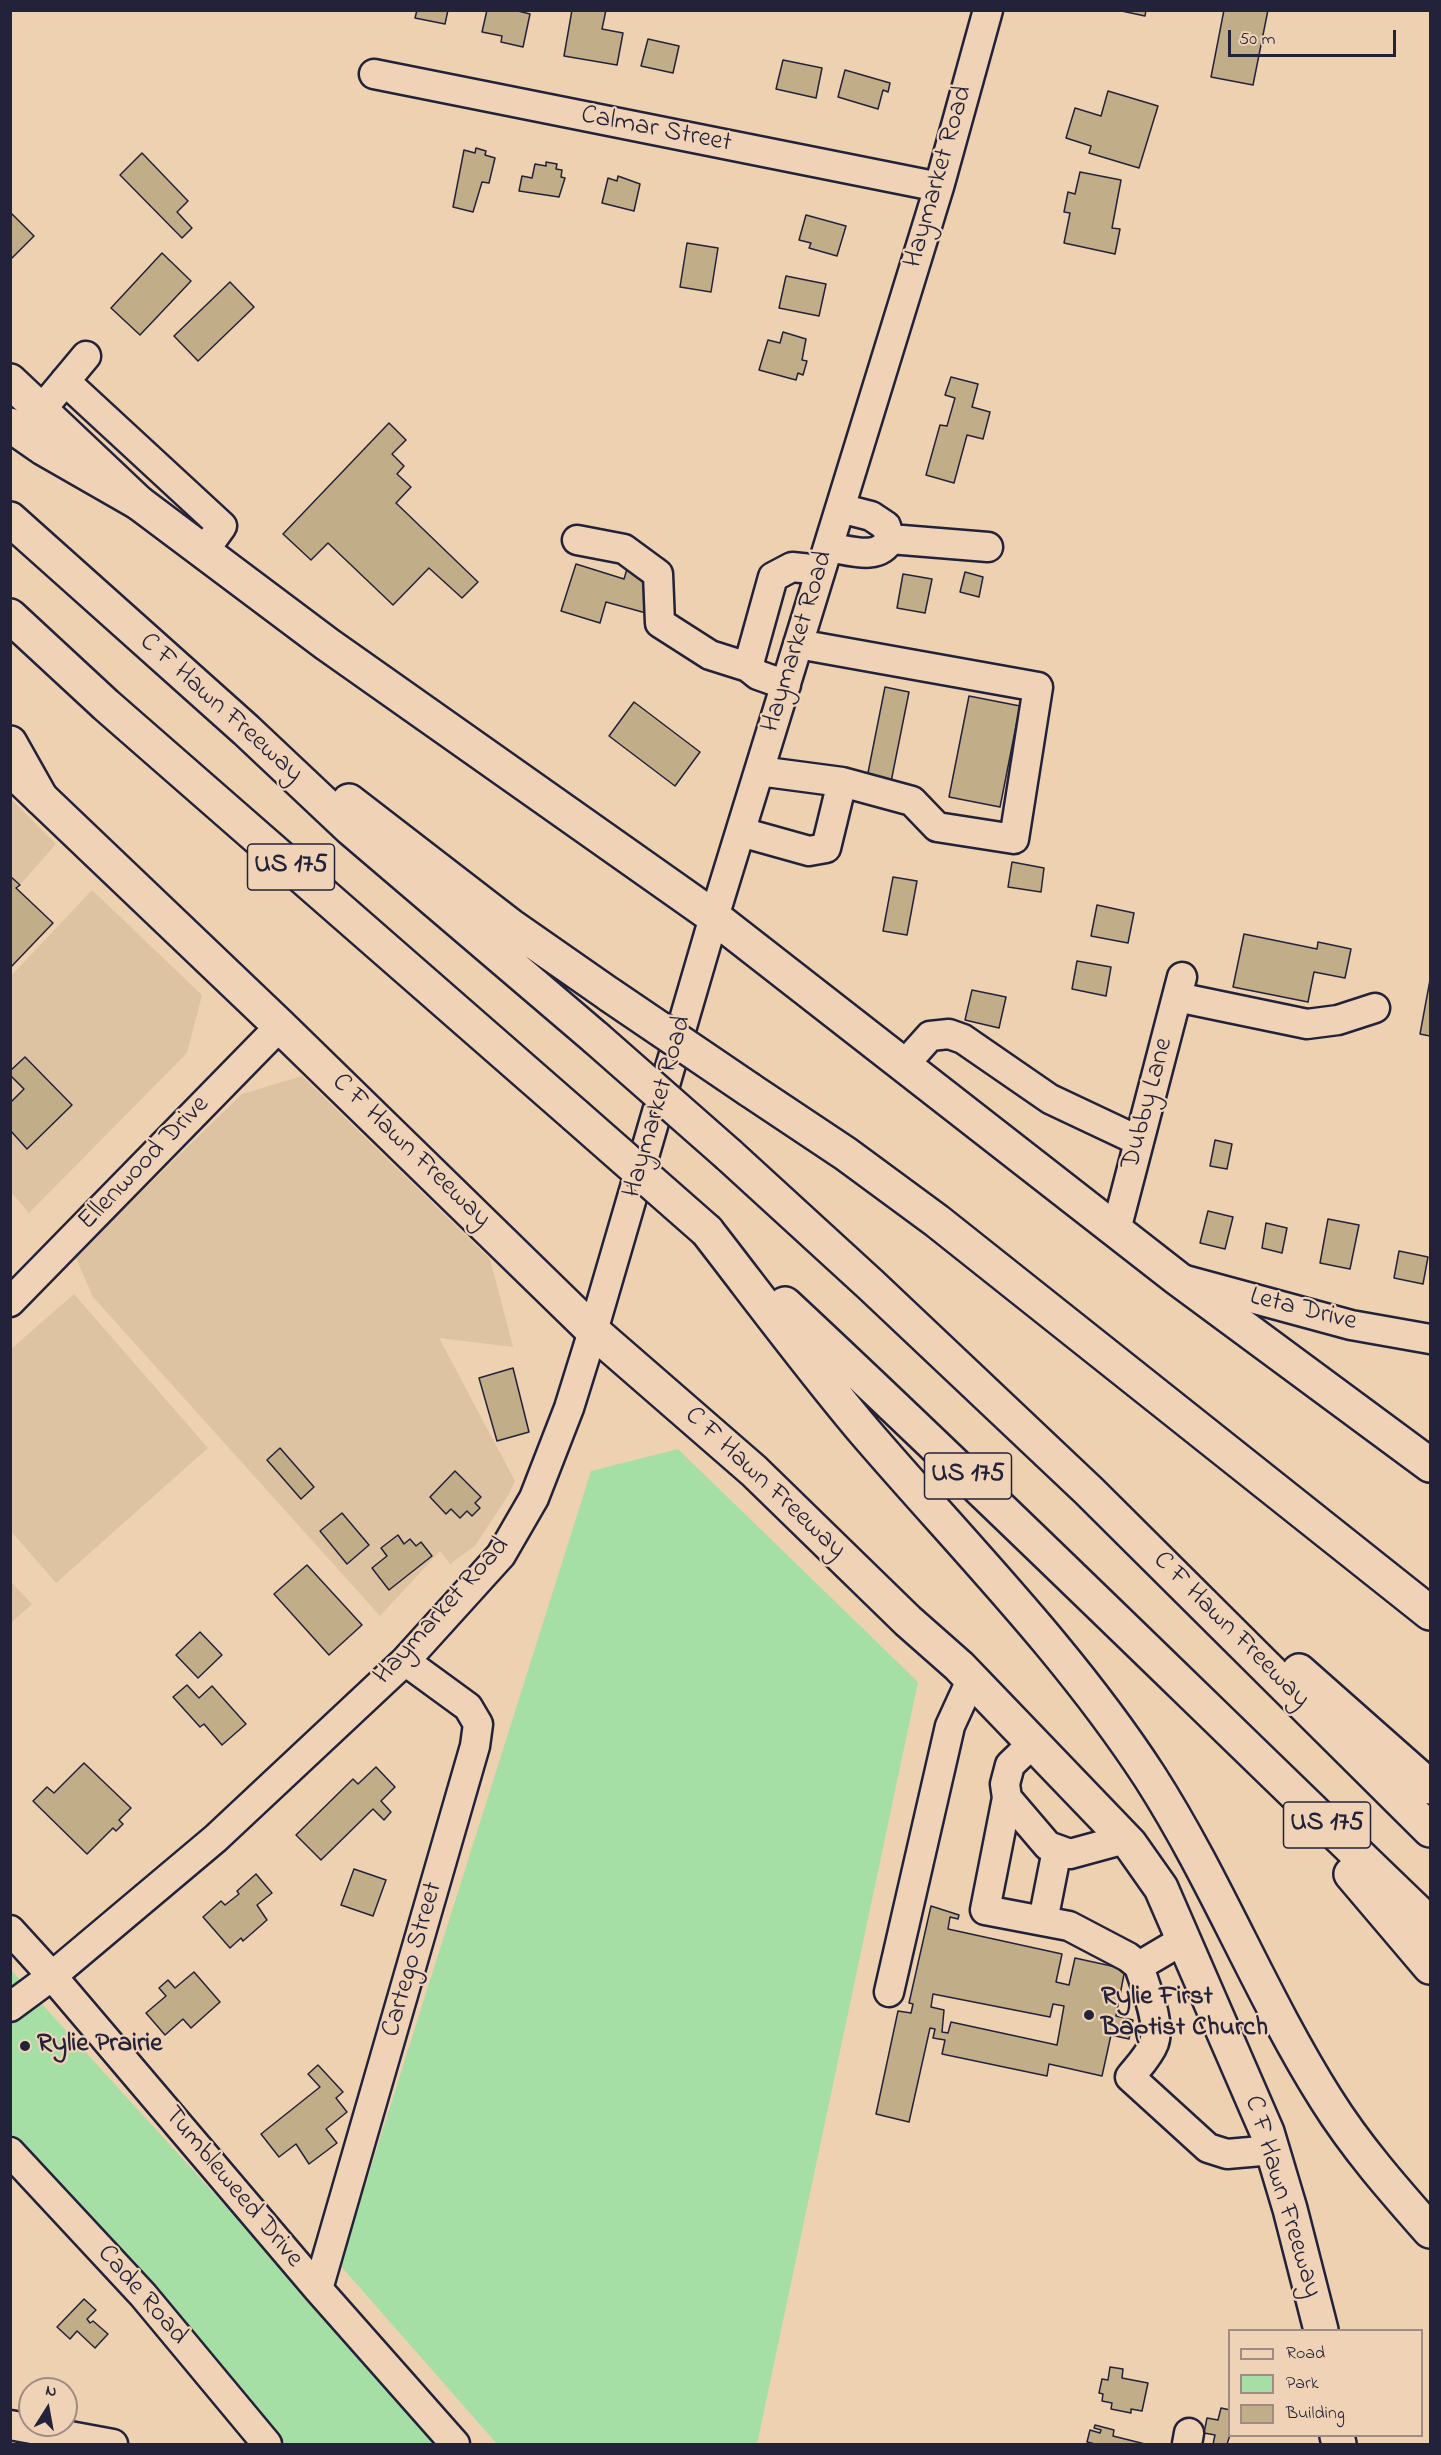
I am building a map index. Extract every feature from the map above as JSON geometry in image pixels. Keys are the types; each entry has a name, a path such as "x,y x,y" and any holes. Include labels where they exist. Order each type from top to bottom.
{"main road":[{"path":"10,381 139,503"},
{"path":"10,425 43,448 139,503 327,644 714,917 1177,1278 1431,1465"},
{"name":"C F Hawn Freeway","path":"10,519 246,730 350,828 596,1038 880,1293 1089,1491 1431,1830"},
{"name":"US 175","path":"10,616 106,705 706,1231 977,1484 1224,1726 1431,1924"},
{"path":"246,730 365,811 511,926 846,1154 937,1221 1431,1613"},
{"path":"10,743 41,798"},
{"name":"C F Hawn Freeway","path":"10,769 280,1026 593,1331 754,1471 908,1621 972,1678 1125,1839 1161,1888 1267,2132 1321,2329"},
{"path":"706,1231 863,1429 1048,1640 1099,1704 1162,1799 1197,1859 1281,2021 1326,2100 1377,2172 1431,2231"},
{"path":"1089,1491 1431,1787"},
{"path":"1224,1726 1431,1967"}],"street":[{"name":"Haymarket Road","path":"10,2007 52,1976 216,1838 405,1661 501,1555 534,1498 569,1408 593,1331 714,917 939,187 988,10"},
{"name":"Calmar Street","path":"374,74 939,187"},
{"path":"41,410 86,356"},
{"path":"65,381 222,526 204,551"},
{"path":"748,667 773,577 792,567 825,559 874,554 886,547 890,539 886,526 872,516 840,508"},
{"path":"890,539 988,547"},
{"path":"577,540 624,549 658,574 660,623 710,655 748,667 758,675 786,685"},
{"path":"759,771 842,782 912,801 937,827 1014,839 1038,687 798,644"},
{"path":"741,832 809,851 826,848 842,782"},
{"name":"Dubby Lane","path":"1116,1230 1179,987 1307,1024 1338,1020 1375,1008"},
{"name":"Ellenwood Drive","path":"10,1302 280,1026"},
{"path":"904,1065 930,1036 949,1034 963,1039 1050,1099 1139,1141"},
{"name":"Leta Drive","path":"1177,1278 1351,1325 1431,1339"},
{"name":"Cartego Street","path":"318,2289 475,1746 478,1724 468,1707 405,1661"},
{"path":"889,1992 950,1726 972,1678"},
{"path":"1034,1743 1010,1765 1005,1784 1007,1798 986,1910 1069,1926 1128,1957 1139,1966 1156,2032 1154,2043 1130,2078 1208,2148 1227,2154 1273,2150"},
{"path":"1007,1798 1048,1846 1057,1850 1070,1854 1125,1839"},
{"path":"1042,1921 1057,1850"},
{"name":"Tumbleweed Drive","path":"10,1930 455,2445"},
{"path":"1139,1966 1184,1940"},
{"name":"Cade Road","path":"10,2152 143,2295 267,2445"},
{"path":"10,2425 113,2445"}],"shaded area":[{"path":"11,799 56,844 11,895"},
{"path":"92,890 202,995 187,1053 29,1213 11,1192 11,976"},
{"path":"302,1076 490,1259 513,1347 439,1338 515,1481 475,1546 450,1564 440,1551 380,1616 93,1297 75,1256 242,1094"},
{"path":"74,1294 208,1448 56,1583 11,1531 11,1349"},
{"path":"10,1581 32,1604 11,1623 10,1623"}],"green space":[{"path":"678,1449 918,1682 757,2444 497,2444 340,2265 591,1471"},
{"path":"10,1969 442,2444 286,2444 11,2175"}],"building":[{"path":"417,10 448,10 445,24 415,18"},
{"path":"487,10 514,10 530,14 523,47 501,42 502,36 482,32"},
{"path":"572,10 606,10 602,29 623,33 617,65 564,56"},
{"path":"1117,10 1146,10 1145,16"},
{"path":"1224,10 1268,10 1253,85 1211,77"},
{"path":"648,39 679,46 673,73 641,66"},
{"path":"783,60 822,68 816,98 776,89"},
{"path":"845,70 890,83 888,92 883,90 878,109 838,97"},
{"path":"1108,91 1158,106 1139,168 1089,153 1091,146 1066,138 1075,108 1101,116"},
{"path":"476,148 486,151 485,155 495,158 489,183 482,182 473,212 453,207 464,150 475,153"},
{"path":"142,153 188,201 177,212 192,228 182,238 120,175"},
{"path":"546,162 557,164 556,169 562,170 561,177 565,178 559,197 519,191 522,176 532,178 535,164 546,166"},
{"path":"1080,172 1121,180 1112,228 1120,229 1115,254 1064,243 1070,213 1064,212 1068,192 1075,194"},
{"path":"618,176 640,184 634,211 602,203 608,178 617,181"},
{"path":"10,212 34,236 10,260"},
{"path":"806,215 846,226 837,256 809,248 811,243 799,240"},
{"path":"687,243 718,248 711,292 680,287"},
{"path":"162,253 191,281 140,335 111,308"},
{"path":"786,276 826,284 819,316 779,308"},
{"path":"230,282 254,307 198,361 174,336"},
{"path":"783,332 806,339 802,360 807,361 803,375 798,373 796,380 759,370 768,340 780,343"},
{"path":"951,377 978,384 972,407 990,412 983,439 967,435 954,483 926,475 940,425 947,426 955,398 945,395"},
{"path":"389,423 406,440 392,454 404,466 397,474 411,487 396,503 478,582 462,598 429,568 393,605 328,543 311,560 283,534"},
{"path":"576,564 624,579 627,569 651,576 646,613 606,602 600,623 561,611"},
{"path":"965,572 983,577 979,597 960,592"},
{"path":"903,574 932,579 925,613 897,608"},
{"path":"885,687 909,692 889,792 865,788"},
{"path":"969,696 1020,706 1000,807 949,797"},
{"path":"634,702 700,752 675,786 609,736"},
{"path":"1012,862 1044,868 1041,892 1008,887"},
{"path":"10,876 20,885 16,888 53,923 10,968"},
{"path":"893,877 917,881 907,935 883,931"},
{"path":"1097,905 1134,913 1128,943 1091,936"},
{"path":"1244,934 1317,949 1318,942 1351,949 1345,978 1314,972 1308,1002 1233,987"},
{"path":"1077,961 1111,967 1106,996 1072,989"},
{"path":"1430,980 1430,1036 1420,1034"},
{"path":"972,990 1006,997 999,1028 965,1020"},
{"path":"25,1057 72,1105 27,1149 10,1130 10,1103 24,1089 10,1075 10,1071"},
{"path":"1215,1140 1232,1144 1227,1169 1210,1166"},
{"path":"1208,1211 1233,1217 1225,1249 1200,1243"},
{"path":"1328,1219 1359,1225 1350,1269 1320,1263"},
{"path":"1266,1223 1287,1228 1282,1253 1262,1248"},
{"path":"1399,1251 1428,1257 1423,1284 1394,1278"},
{"path":"513,1368 529,1432 497,1441 479,1378"},
{"path":"280,1448 314,1487 301,1499 267,1460"},
{"path":"455,1471 481,1497 475,1503 480,1508 472,1516 467,1511 460,1518 451,1509 446,1514 430,1497"},
{"path":"342,1513 369,1545 347,1564 320,1531"},
{"path":"398,1535 404,1544 410,1539 416,1546 421,1542 432,1556 389,1590 372,1568 387,1556 381,1548"},
{"path":"307,1565 362,1625 329,1655 274,1594"},
{"path":"200,1632 222,1655 198,1678 176,1655"},
{"path":"187,1685 199,1698 212,1686 246,1724 222,1745 204,1724 200,1727 173,1697"},
{"path":"84,1763 131,1808 119,1820 123,1824 116,1831 113,1828 87,1854 33,1801 47,1787 54,1793"},
{"path":"376,1767 395,1787 381,1801 391,1812 384,1820 373,1809 321,1860 296,1835 353,1779 358,1784"},
{"path":"354,1869 386,1880 373,1916 341,1905"},
{"path":"256,1874 272,1893 257,1905 267,1920 243,1941 241,1938 230,1948 203,1917 221,1901 225,1905 239,1894 237,1891"},
{"name":"Rylie First Baptist Church","path":"931,1906 959,1915 958,1919 950,1917 948,1929 1062,1954 1056,1982 1069,1985 1075,1958 1125,1969 1116,2016 1133,2020 1129,2039 1111,2035 1102,2076 1049,2064 1047,2076 942,2054 945,2040 933,2038 935,2029 930,2028 909,2122 876,2114 898,2011 911,2013 913,2004 909,2003","holes":["933,1994 1050,2017 1053,2004 1064,2006 1057,2045 951,2022 948,2033 942,2032 944,2010 931,2007"]},
{"path":"194,1972 220,2002 191,2028 183,2019 165,2035 146,2013 166,1996 159,1988 168,1980 175,1988"},
{"path":"318,2065 343,2092 336,2098 347,2112 326,2129 337,2143 309,2164 296,2144 279,2157 261,2134 320,2087 308,2074"},
{"path":"84,2299 96,2310 87,2319 90,2323 93,2321 108,2334 95,2348 77,2331 70,2339 57,2327"},
{"path":"1110,2367 1123,2369 1122,2378 1148,2383 1142,2411 1131,2409 1131,2413 1111,2409 1112,2403 1102,2401 1103,2394 1099,2393 1102,2379 1108,2380"},
{"path":"1221,2408 1228,2410 1229,2437 1227,2444 1213,2444 1215,2435 1204,2433 1207,2418 1218,2420"},
{"path":"1095,2425 1114,2430 1113,2436 1145,2444 1087,2442 1090,2430 1100,2433 1101,2430 1094,2428"}],"place":[{"name":"Rylie First Baptist Church","path":"1089,2015"},
{"name":"Rylie Prairie","path":"25,2046"}]}
